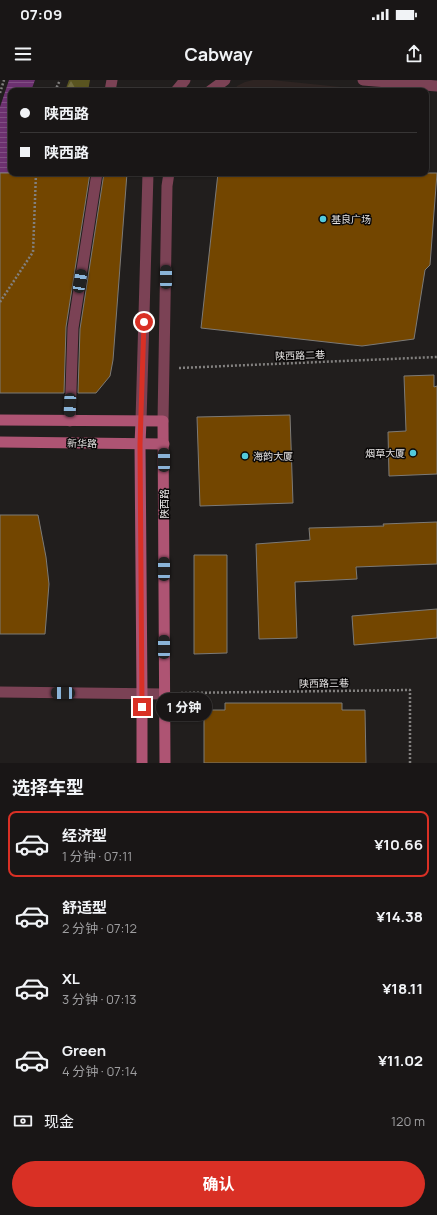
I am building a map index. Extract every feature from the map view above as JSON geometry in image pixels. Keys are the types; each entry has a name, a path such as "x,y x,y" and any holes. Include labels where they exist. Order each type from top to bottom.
{"main road":[{"path":"0,420 164,421"},
{"path":"141,421 142,763"},
{"name":"陕西路","path":"164,421 164,763"},
{"name":"新华路","path":"0,442 164,444"}],"street":[{"path":"214,88 225,80"},
{"path":"363,80 437,86"},
{"path":"70,421 73,328 97,176"},
{"path":"141,421 148,176"},
{"name":"陕西路","path":"164,421 166,186 168,176"},
{"path":"0,692 165,694"}],"path":[{"path":"0,93 4,80"},
{"path":"0,302 33,252 36,176"},
{"name":"陕西路二巷","path":"165,369 437,357"},
{"name":"陕西路三巷","path":"165,694 410,690 410,763"}],"shaded area":[{"path":"9,80 35,80 32,88 8,88 8,176 11,176 0,247 0,107"},
{"path":"253,80 272,80 351,88 236,88 245,82"}],"green space":[{"path":"69,80 90,80 89,88 66,88"}],"building":[{"path":"0,173 8,173 8,176 90,176 66,327 64,393 0,393"},
{"name":"基良广场","path":"429,173 437,173 430,265 425,270 414,339 362,346 201,328 218,176 429,176"},
{"path":"104,176 127,176 113,360 110,376 96,393 78,393 80,329"},
{"name":"烟草大厦","path":"434,375 434,387 437,386 437,474 389,476 388,432 406,431 404,376"},
{"name":"海韵大厦","path":"290,415 293,503 200,506 197,417"},
{"path":"0,515 38,515 46,557 49,584 45,634 0,634"},
{"path":"437,522 437,564 356,567 357,579 295,582 297,638 259,639 256,544 310,540 309,528 384,526 383,524"},
{"path":"194,555 227,555 227,653 194,654"},
{"path":"437,609 437,638 354,645 352,616"},
{"path":"225,703 342,703 342,710 365,710 366,763 204,763 204,710 225,710"}],"place":[{"name":"基良广场","path":"323,219"},
{"name":"烟草大厦","path":"413,453"},
{"name":"海韵大厦","path":"245,456"}],"route":[{"path":"142,707 140,444 144,322"}]}
